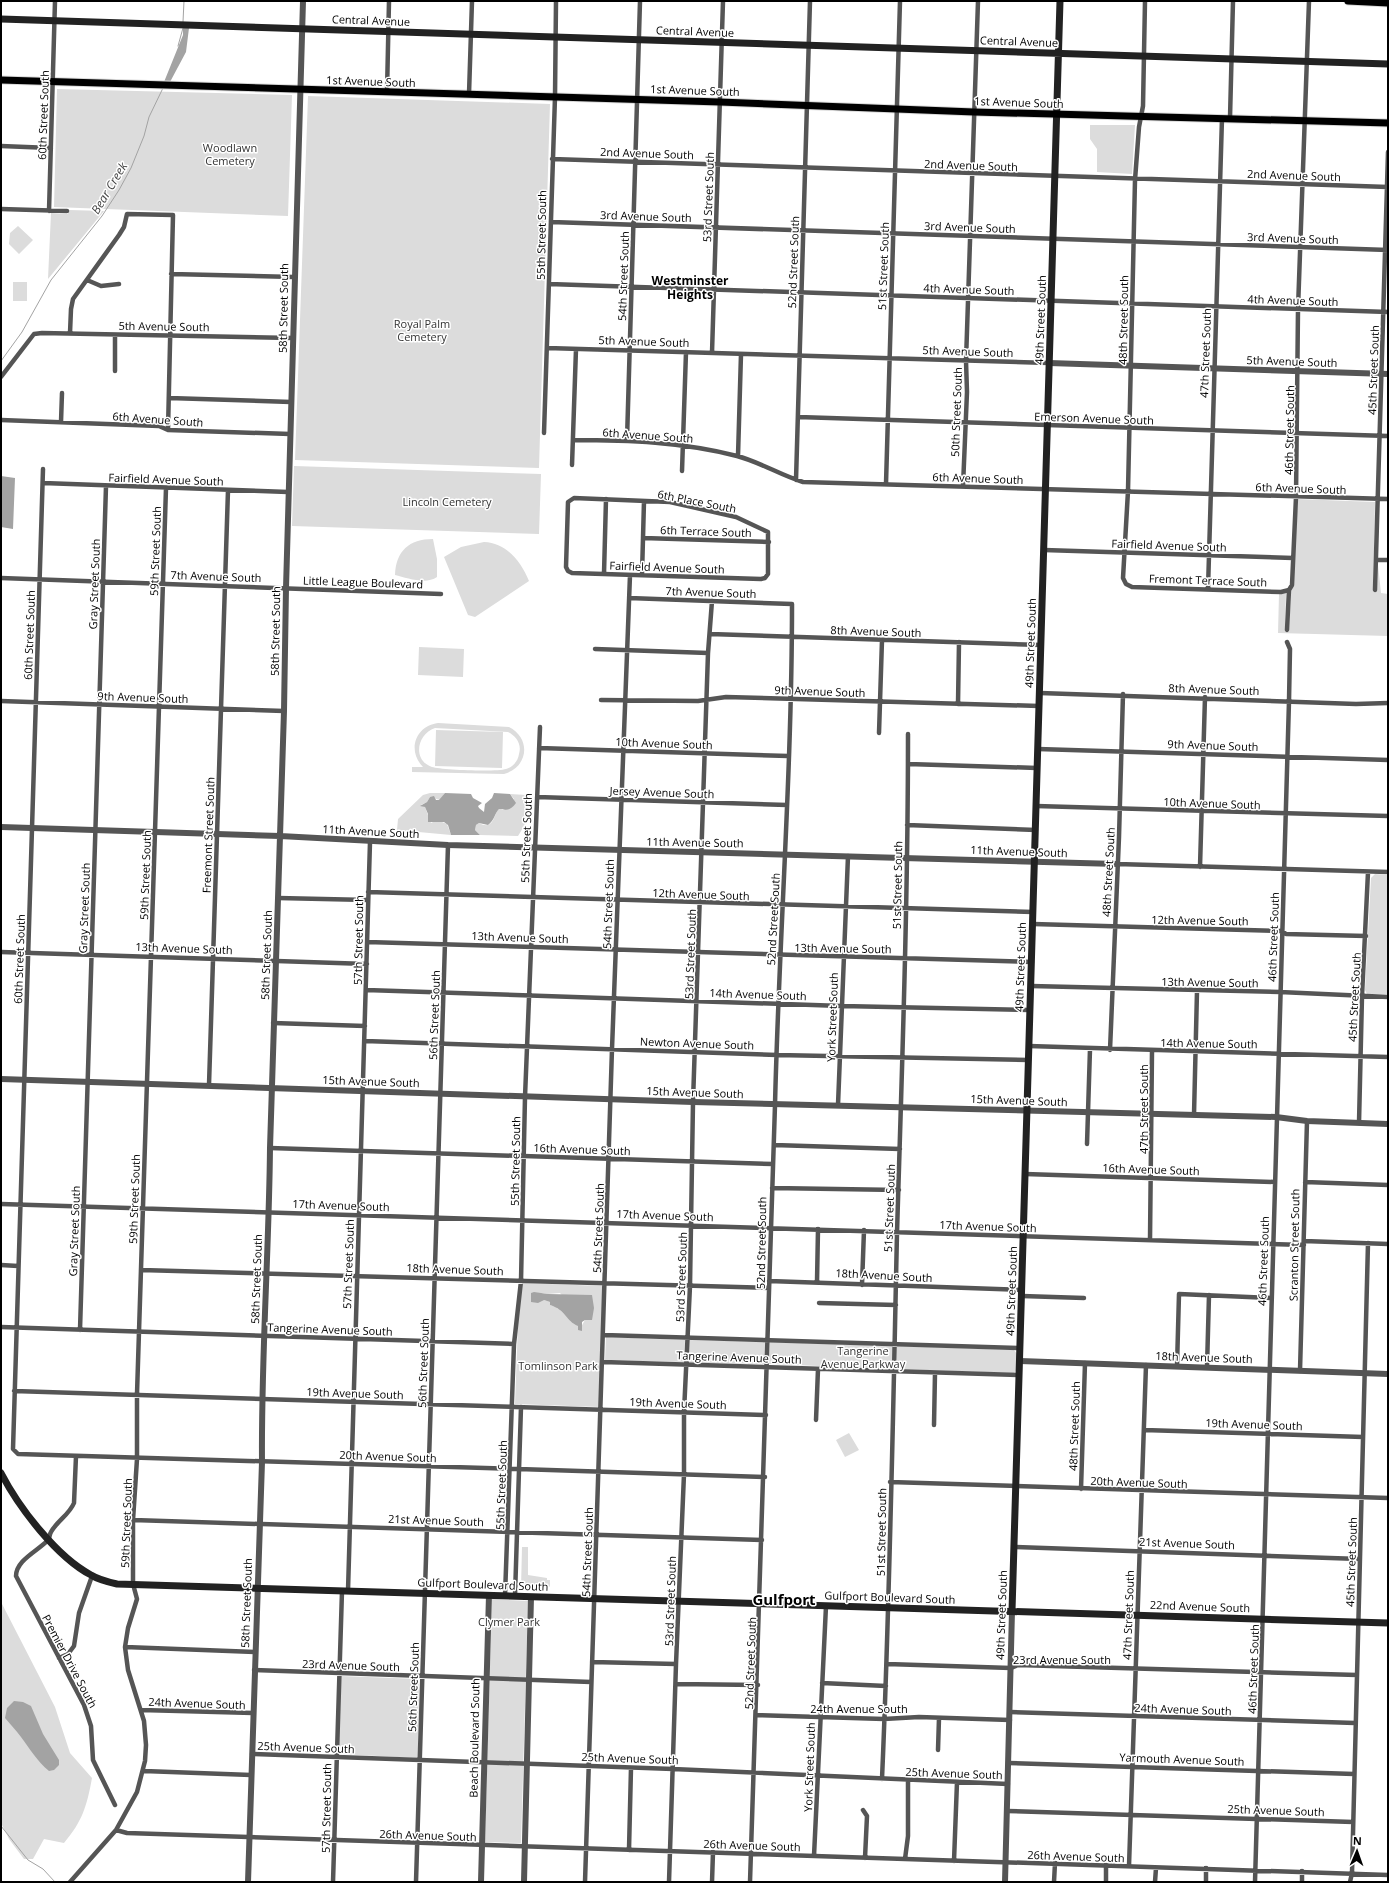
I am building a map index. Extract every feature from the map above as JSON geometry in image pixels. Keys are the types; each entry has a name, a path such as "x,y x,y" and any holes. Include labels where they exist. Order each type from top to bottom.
{"main road":[{"name":"49th Street South","path":"1012,1611 1060,1"},
{"path":"1348,1 1388,3"},
{"name":"Central Avenue","path":"1,19 1388,64"},
{"name":"1st Avenue South","path":"1,80 720,102 974,112 1388,123"},
{"name":"Gulfport Boulevard South","path":"1,1473 24,1510 49,1539 73,1563 92,1576 110,1582 531,1597 1012,1611"},
{"name":"22nd Avenue South","path":"1012,1611 1388,1623"}],"street":[{"name":"60th Street South","path":"49,211 55,1"},
{"name":"58th Street South","path":"248,1882 262,1462 262,1399 269,1212 271,1087 284,710 288,492 303,1"},
{"path":"387,92 389,1"},
{"path":"469,94 472,1"},
{"name":"55th Street South","path":"544,433 555,97 556,1"},
{"name":"54th Street South","path":"627,440 640,1"},
{"name":"53rd Street South","path":"712,353 723,1"},
{"name":"52nd Street South","path":"796,480 810,1"},
{"name":"51st Street South","path":"886,484 900,1"},
{"name":"50th Street South","path":"963,486 978,1"},
{"name":"48th Street South","path":"1126,584 1124,578 1128,491 1135,180 1140,116 1143,106 1145,1"},
{"name":"47th Street South","path":"1208,589 1217,245 1220,181 1231,58 1233,1"},
{"name":"46th Street South","path":"1287,630 1289,590 1292,585 1296,497 1299,371 1298,309 1304,184 1309,1"},
{"path":"1,146 51,148"},
{"name":"45th Street South","path":"1375,590 1380,436 1385,374 1388,152"},
{"name":"2nd Avenue South","path":"552,159 1135,180 1220,181 1388,187"},
{"path":"1,209 67,212"},
{"path":"70,333 70,310 73,299 119,235 124,227 127,214 173,215 169,335 168,430"},
{"name":"3rd Avenue South","path":"551,222 1387,250"},
{"path":"171,274 294,277"},
{"path":"87,280 101,286 120,284"},
{"name":"4th Avenue South","path":"549,284 1386,312"},
{"name":"5th Avenue South","path":"1,378 34,334 70,333 293,338"},
{"path":"115,335 115,371"},
{"name":"5th Avenue South","path":"547,348 1385,374"},
{"path":"572,465 576,348"},
{"path":"682,471 686,352"},
{"path":"738,456 741,354"},
{"path":"61,422 62,392"},
{"path":"169,398 291,402"},
{"name":"Emerson Avenue South","path":"798,417 1388,436"},
{"name":"6th Avenue South","path":"1,420 159,426 168,430 290,434"},
{"name":"6th Avenue South","path":"573,440 627,440 684,444 738,456 803,482 1388,499"},
{"name":"60th Street South","path":"13,1449 43,469"},
{"name":"Fairfield Avenue South","path":"42,483 288,492"},
{"name":"Gray Street South","path":"80,1330 106,486"},
{"name":"59th Street South","path":"71,1882 116,1830 130,1805 144,1771 146,1745 141,1710 128,1670 125,1647 128,1628 137,1599 133,1584 133,1520 137,1459 137,1394 166,488"},
{"name":"Freemont Street South","path":"210,1085 216,833 228,490"},
{"name":"6th Place South","path":"568,571 568,502 571,499 670,502 736,517 768,532 769,542"},
{"path":"604,574 606,499"},
{"path":"642,575 644,501"},
{"name":"6th Terrace South","path":"643,538 769,542"},
{"name":"Fairfield Avenue South","path":"568,571 572,573 761,579 765,578 768,574 769,542"},
{"name":"Fairfield Avenue South","path":"1044,550 1293,558"},
{"path":"1376,560 1388,560"},
{"name":"54th Street South","path":"585,1882 610,1159 610,1100 630,575"},
{"name":"7th Avenue South","path":"1,578 286,588"},
{"name":"Fremont Terrace South","path":"1126,584 1132,587 1281,592 1289,590"},
{"name":"Little League Boulevard","path":"286,588 441,594"},
{"name":"7th Avenue South","path":"629,598 792,604"},
{"name":"53rd Street South","path":"669,1882 676,1664 680,1601 684,1474 684,1412 690,1286 693,1102 698,1001 708,653 712,601"},
{"name":"52nd Street South","path":"750,1882 761,1604 770,1228 787,805 792,604"},
{"name":"8th Avenue South","path":"710,634 1041,645"},
{"path":"879,733 882,640"},
{"path":"958,704 959,642"},
{"name":"46th Street South","path":"1255,1882 1264,1619 1272,1244 1289,701 1290,649 1287,642"},
{"path":"595,649 708,653"},
{"name":"8th Avenue South","path":"1040,693 1123,694 1356,704 1388,703"},
{"name":"48th Street South","path":"1110,1050 1123,694"},
{"name":"9th Avenue South","path":"601,700 707,700 726,697 1039,706"},
{"path":"1200,867 1205,697"},
{"name":"9th Avenue South","path":"1,701 284,710"},
{"name":"55th Street South","path":"506,1596 514,1344 520,1281 540,727"},
{"name":"51st Street South","path":"882,1779 889,1608 890,1482 895,1371 897,1231 905,1007 908,734"},
{"name":"10th Avenue South","path":"539,748 788,756"},
{"name":"9th Avenue South","path":"1038,749 1204,753 1388,760"},
{"path":"908,764 1037,768"},
{"name":"Jersey Avenue South","path":"537,797 787,805"},
{"name":"10th Avenue South","path":"1036,806 1388,816"},
{"path":"907,825 1036,830"},
{"name":"11th Avenue South","path":"1,827 216,833 448,845 1388,872"},
{"name":"57th Street South","path":"333,1882 339,1673 349,1527 370,842"},
{"name":"56th Street South","path":"416,1882 448,845"},
{"name":"York Street South","path":"838,1105 848,856"},
{"name":"45th Street South","path":"1359,1122 1362,996 1368,872"},
{"name":"12th Avenue South","path":"368,892 700,902 782,906 1033,912"},
{"path":"278,898 368,900"},
{"name":"12th Avenue South","path":"1033,924 1282,931 1286,934 1366,936"},
{"name":"13th Avenue South","path":"367,942 1032,962"},
{"name":"13th Avenue South","path":"1,952 367,964"},
{"name":"13th Avenue South","path":"1031,986 1280,992 1388,997"},
{"name":"14th Avenue South","path":"366,990 842,1006 1030,1010"},
{"path":"1194,1115 1197,991"},
{"path":"273,1023 365,1026"},
{"name":"Newton Avenue South","path":"365,1041 777,1055 840,1055 902,1058 1029,1060"},
{"name":"14th Avenue South","path":"1029,1046 1110,1050 1388,1057"},
{"path":"1087,1144 1090,1049"},
{"name":"47th Street South","path":"1150,1240 1152,1178 1152,1051"},
{"name":"15th Avenue South","path":"1,1078 610,1100 1027,1110 1087,1113 1276,1116 1307,1121 1388,1124"},
{"name":"Scranton Street South","path":"1300,1370 1307,1121"},
{"path":"774,1145 900,1149"},
{"name":"16th Avenue South","path":"270,1148 773,1164"},
{"name":"16th Avenue South","path":"1025,1174 1275,1182"},
{"path":"1305,1182 1388,1185"},
{"path":"772,1188 899,1190"},
{"name":"17th Avenue South","path":"1,1204 522,1219 1272,1244 1388,1244"},
{"path":"817,1282 818,1229"},
{"path":"862,1285 864,1230"},
{"name":"45th Street South","path":"1350,1882 1352,1873 1368,1243"},
{"path":"1,1265 18,1266"},
{"name":"18th Avenue South","path":"141,1270 769,1288"},
{"name":"18th Avenue South","path":"769,1281 896,1286 1084,1298"},
{"path":"1177,1366 1179,1294 1271,1298"},
{"path":"1207,1367 1209,1295"},
{"path":"819,1303 896,1305"},
{"name":"Tangerine Avenue South","path":"1,1328 514,1344"},
{"name":"Tangerine Avenue South","path":"604,1335 1020,1348"},
{"name":"18th Avenue South","path":"1020,1361 1388,1374"},
{"name":"Tangerine Avenue South","path":"603,1362 1019,1375"},
{"name":"48th Street South","path":"1080,1490 1085,1363"},
{"name":"47th Street South","path":"1129,1866 1132,1815 1139,1551 1143,1491 1146,1365"},
{"path":"816,1420 818,1369"},
{"path":"934,1425 935,1373"},
{"name":"19th Avenue South","path":"14,1391 766,1415"},
{"name":"55th Street South","path":"515,1596 521,1407"},
{"name":"19th Avenue South","path":"1144,1430 1363,1437"},
{"name":"20th Avenue South","path":"13,1449 18,1454 137,1459 351,1463 764,1477"},
{"path":"49,1539 51,1532 71,1510 74,1503 76,1456"},
{"name":"20th Avenue South","path":"890,1482 1080,1490 1388,1498"},
{"name":"21st Avenue South","path":"133,1520 762,1540"},
{"name":"Premier Drive South","path":"49,1539 22,1562 16,1572 16,1576 84,1705 91,1726 93,1760 115,1805"},
{"name":"21st Avenue South","path":"1014,1547 1360,1559"},
{"path":"59,1658 68,1654 74,1646 79,1613 92,1576"},
{"name":"Beach Boulevard South","path":"481,1882 489,1595"},
{"path":"524,1882 531,1597"},
{"name":"York Street South","path":"814,1856 826,1606"},
{"name":"49th Street South","path":"1005,1882 1012,1611"},
{"path":"125,1647 255,1652"},
{"path":"592,1662 676,1664"},
{"name":"23rd Avenue South","path":"887,1664 1011,1668 1018,1665 1357,1676"},
{"name":"23rd Avenue South","path":"254,1670 591,1682"},
{"path":"822,1683 886,1686"},
{"path":"676,1684 758,1686"},
{"name":"24th Avenue South","path":"141,1710 253,1713"},
{"name":"24th Avenue South","path":"1010,1712 1355,1724"},
{"name":"24th Avenue South","path":"757,1715 884,1719 920,1717 1010,1720"},
{"path":"938,1750 939,1718"},
{"name":"25th Avenue South","path":"252,1754 526,1763 817,1777 1008,1784"},
{"name":"Yarmouth Avenue South","path":"1008,1763 1354,1774"},
{"path":"629,1850 631,1768"},
{"path":"144,1771 251,1775"},
{"path":"905,1859 908,1836 908,1780"},
{"path":"954,1861 957,1782"},
{"path":"863,1810 867,1816 865,1858"},
{"name":"25th Avenue South","path":"1006,1811 1353,1822"},
{"name":"26th Avenue South","path":"116,1830 127,1833 482,1846 712,1852 1388,1875"},
{"path":"712,1852 712,1882"},
{"path":"1054,1882 1055,1863"},
{"path":"1106,1865 1106,1882"},
{"path":"1156,1868 1156,1882"},
{"path":"1206,1868 1206,1882"},
{"path":"1302,1871 1302,1882"}],"green space":[{"name":"Woodlawn Cemetery","path":"57,89 292,95 288,216 54,207"},
{"name":"Royal Palm Cemetery","path":"308,96 550,104 539,468 295,460"},
{"path":"1090,125 1135,125 1132,174 1097,172 1097,149 1090,139"},
{"path":"69,210 104,211 48,279 51,213 68,214"},
{"path":"18,226 33,240 19,254 9,244 10,233"},
{"path":"13,282 27,282 27,301 13,301"},
{"name":"Lincoln Cemetery","path":"294,466 541,474 539,534 292,526"},
{"path":"1298,499 1375,502 1373,592 1377,592 1378,565 1381,593 1388,594 1388,636 1278,633 1279,594 1286,593 1285,632 1289,632"},
{"path":"433,539 437,559 437,577 422,581 395,575 398,559 405,548 417,541"},
{"path":"484,542 500,546 512,555 522,567 529,581 475,617 468,615 444,557 461,547"},
{"path":"419,647 464,649 463,677 418,675"},
{"path":"438,723 509,727 521,738 524,745 522,759 512,770 504,774 412,772 412,767 423,767 415,754 416,740 419,734 430,725","holes":["435,728 508,732 518,741 520,750 516,761 511,767 506,769 457,770 437,768 426,764 419,753 419,747 424,736"]},
{"path":"436,730 503,732 502,768 435,766"},
{"path":"430,793 445,793 440,800 430,797 427,802 421,805 425,807 431,823 437,820 447,824 451,835 397,830 398,819 423,795"},
{"path":"510,794 526,795 528,801 527,817 518,836 480,835 475,830 476,825 479,823 484,825 490,824 499,809 503,810 514,799"},
{"path":"1375,874 1388,875 1388,994 1367,994 1365,990 1371,878"},
{"name":"Tomlinson Park","path":"522,1283 603,1286 599,1407 515,1404 518,1323","holes":["542,1293 560,1293 585,1320 581,1327 559,1309 550,1305 550,1302 544,1300"]},
{"path":"606,1337 685,1340 684,1362 605,1360"},
{"path":"689,1340 766,1342 765,1364 689,1363"},
{"name":"Tangerine Avenue Parkway","path":"770,1342 893,1346 893,1369 769,1364"},
{"name":"Tangerine Avenue Parkway","path":"897,1346 1014,1350 1017,1354 1017,1370 1014,1373 897,1369"},
{"path":"849,1433 859,1450 845,1457 836,1440"},
{"path":"522,1547 528,1547 528,1575 547,1578 547,1580 550,1580 550,1586 547,1589 521,1588"},
{"name":"Clymer Park","path":"492,1599 528,1601 521,1843 485,1842"},
{"path":"1,1602 55,1707 70,1753 92,1778 83,1813 70,1835 64,1843 44,1839 33,1859 24,1859 9,1839 1,1823"},
{"path":"341,1676 419,1679 418,1758 338,1754"}],"shaded area":[{"path":"183,28 189,28 186,52 170,82 164,82 183,35"},
{"path":"1,476 15,478 13,529 1,527"},
{"path":"445,793 471,794 473,798 482,803 478,806 484,812 485,804 492,798 494,793 510,794 516,803 508,809 499,809 488,825 479,823 476,825 475,830 480,835 451,835 448,825 444,822 428,822 428,814 425,807 420,806 427,802 430,797 434,796 436,800 439,800"},
{"path":"531,1293 548,1294 592,1295 594,1308 592,1320 585,1320 582,1322 582,1331 578,1330 578,1326 555,1307 550,1305 550,1302 544,1300 538,1303 531,1302"},
{"path":"14,1701 23,1702 31,1706 43,1734 59,1760 59,1765 54,1770 49,1771 41,1763 5,1718 7,1708"}],"waterway":[{"name":"Bear Creek","path":"183,22 184,1"},
{"name":"Bear Creek","path":"178,46 183,28"},
{"name":"Bear Creek","path":"1,361 22,332 51,280 102,216 119,190 131,168 144,136 149,117 163,88"},
{"path":"1,1826 28,1860 43,1869 55,1882"}],"district":[{"name":"Westminster Heights","path":"690,287"},
{"name":"Gulfport","path":"784,1599"}]}
